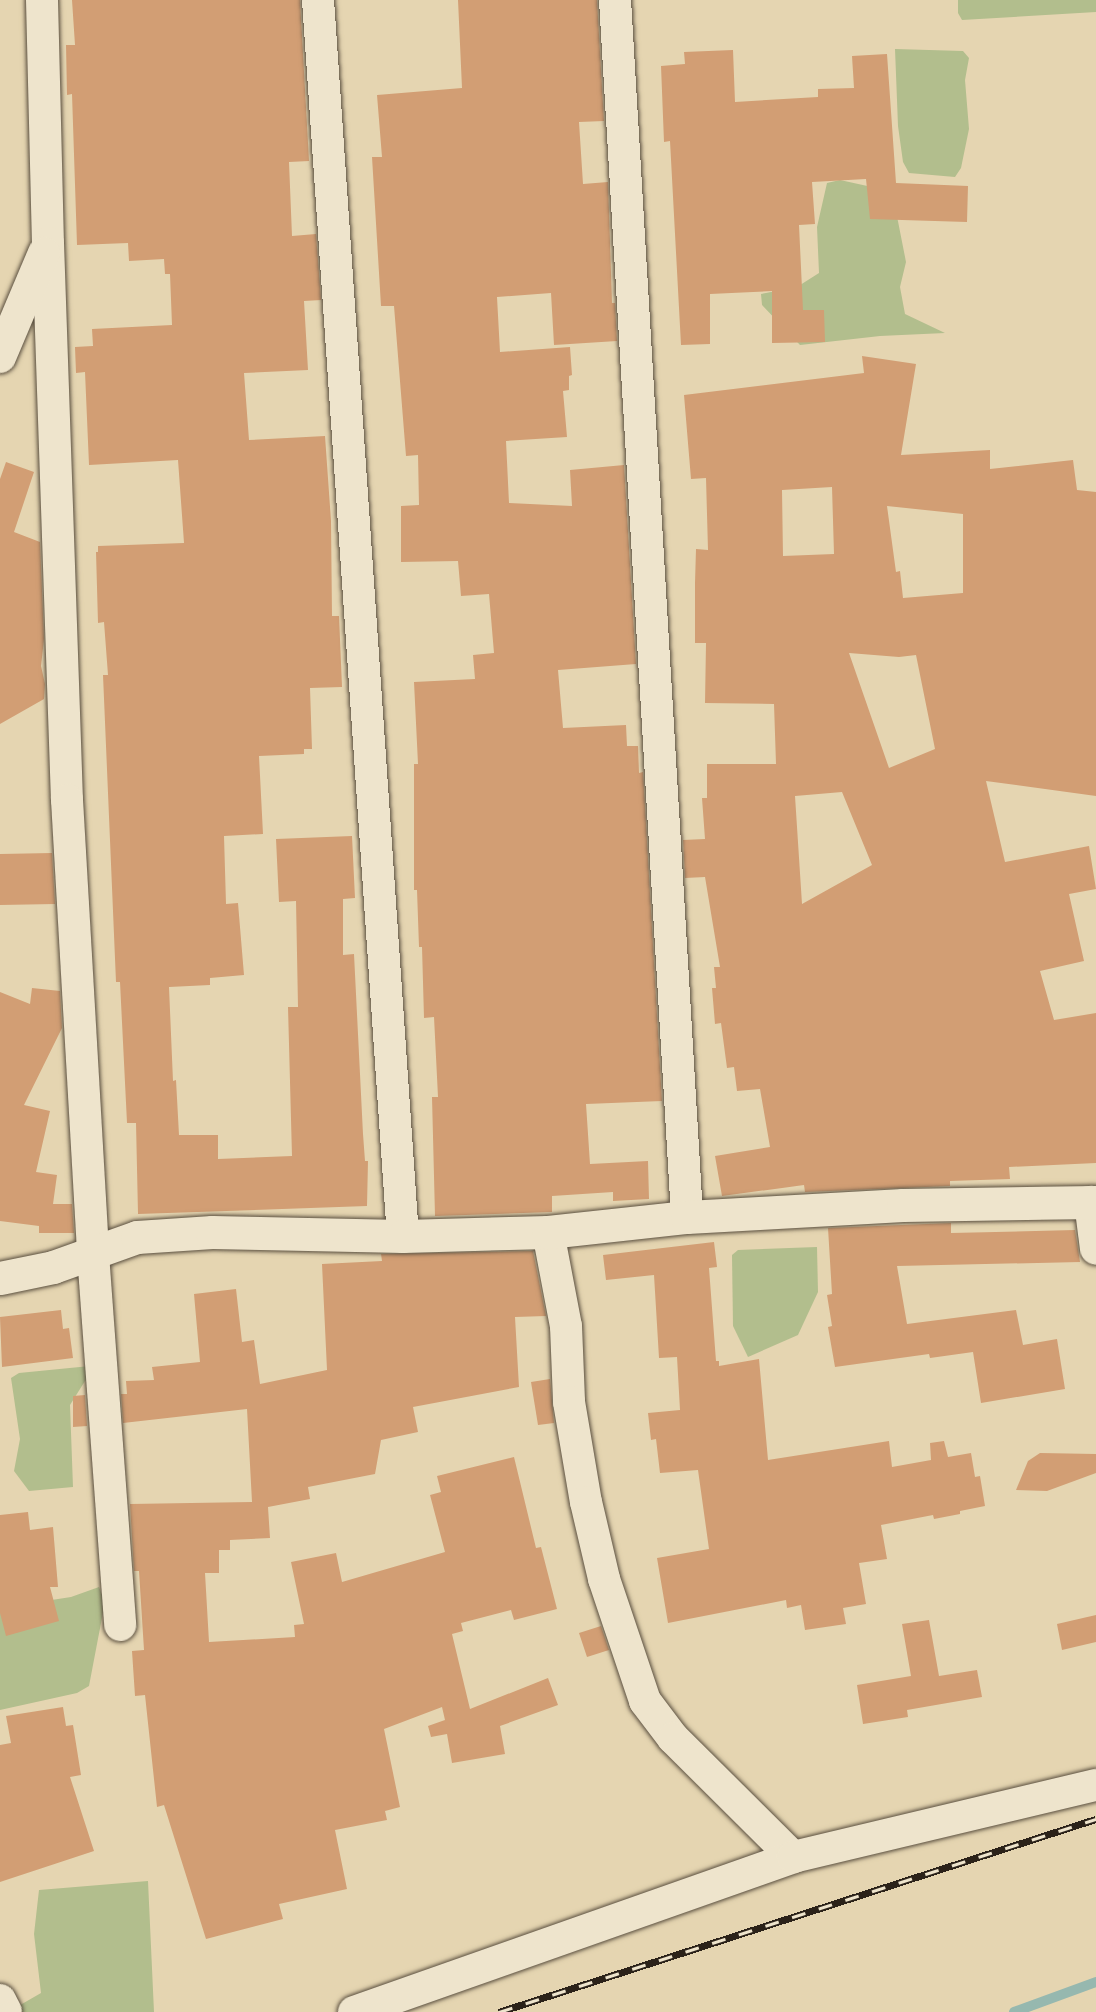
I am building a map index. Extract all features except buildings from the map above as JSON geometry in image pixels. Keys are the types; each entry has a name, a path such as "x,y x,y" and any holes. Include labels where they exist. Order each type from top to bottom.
{"street":[{"path":"42,0 48,243 68,800 93,1254 120,1625"},
{"path":"318,0 403,1236"},
{"path":"615,0 687,1217"},
{"path":"0,357 48,243"},
{"path":"0,1278 53,1267 137,1237 212,1232 403,1236 548,1232 687,1217 903,1205 1093,1202 1096,1249"},
{"path":"548,1232 566,1326 570,1402 586,1502 604,1579 645,1701 673,1738 793,1857"},
{"path":"354,2012 793,1857 1096,1785"},
{"path":"0,2000 6,2012"}],"green space":[{"path":"958,0 1096,0 1096,12 962,20 958,13"},
{"path":"895,49 963,51 969,58 965,80 969,129 961,168 955,177 909,173 903,162 898,126"},
{"path":"840,180 881,189 894,201 906,262 900,287 905,314 945,333 880,336 800,345 762,305 761,294 797,287 819,273 817,227 827,183"},
{"path":"817,1247 818,1292 798,1335 748,1357 733,1326 732,1255 738,1250"},
{"path":"90,1366 90,1378 85,1381 70,1405 73,1487 29,1491 14,1471 20,1439 11,1378 19,1373"},
{"path":"99,1587 105,1602 89,1686 77,1693 0,1710 0,1608 71,1597"},
{"path":"148,1881 154,2012 8,2012 41,1993 34,1934 39,1890"}],"waterway":[{"path":"1014,2012 1096,1982"}],"railway":[{"path":"499,2012 1096,1819"}]}
